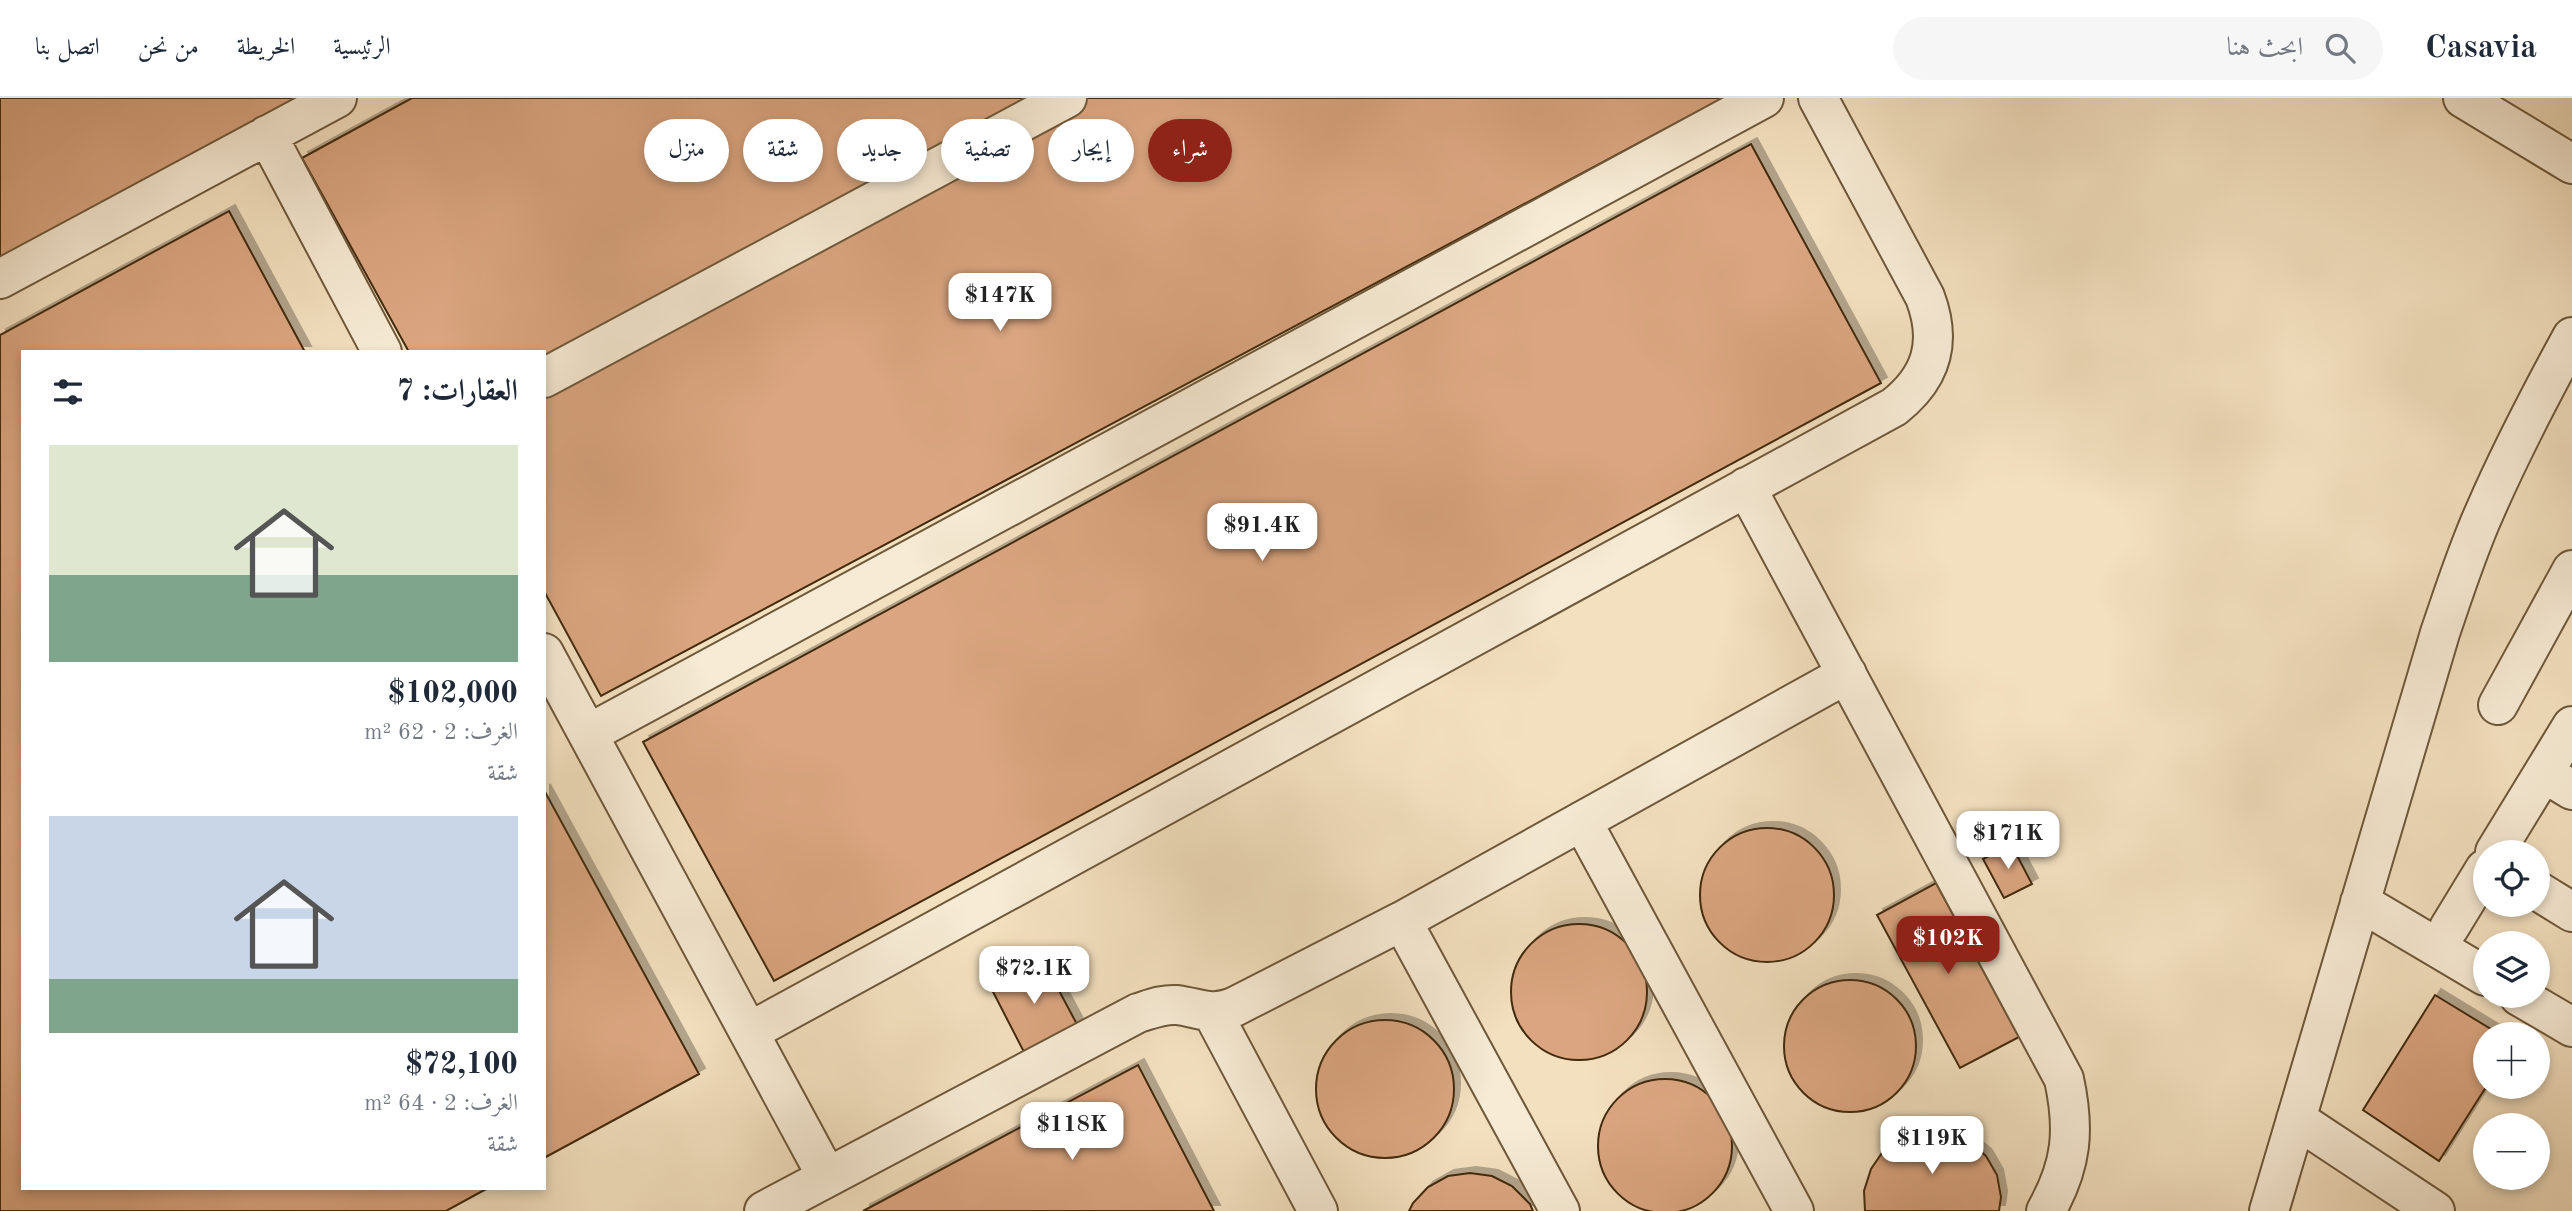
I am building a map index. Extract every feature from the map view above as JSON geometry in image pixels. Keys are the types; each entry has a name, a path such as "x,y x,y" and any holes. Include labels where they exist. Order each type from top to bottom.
{"street":[{"path":"0,279 337,98"},
{"path":"546,377 1067,98"},
{"path":"588,734 1764,98"},
{"path":"749,1032 1894,407 1919,382 1933,349 1931,313 1925,296 1818,98"},
{"path":"2463,98 2572,164"},
{"path":"267,135 381,350"},
{"path":"2269,1211 2363,889 2460,572 2506,465 2572,337"},
{"path":"1746,487 2064,1079 2071,1113 2071,1147 2063,1180 2046,1211"},
{"path":"2498,705 2572,570"},
{"path":"546,657 828,1177"},
{"path":"764,1211 1138,1013 1161,1006 1176,1005 1212,1012 1234,1007 1402,921 1847,674"},
{"path":"2506,840 2558,781 2572,726"},
{"path":"1582,821 1794,1211"},
{"path":"2363,889 2473,941"},
{"path":"2363,889 2473,967"},
{"path":"2449,928 2473,889"},
{"path":"2550,898 2572,912"},
{"path":"1402,921 1560,1211"},
{"path":"2550,986 2572,999"},
{"path":"2540,1008 2572,1027"},
{"path":"1212,1012 1318,1211"},
{"path":"2292,1132 2390,1211"},
{"path":"2292,1132 2435,1211"}],"building":[{"path":"0,98 297,98 0,259"},
{"path":"412,98 1027,98 989,119 941,119 941,145 927,153 927,119 837,119 837,182 873,182 546,361 546,350 408,350 302,158"},
{"path":"1087,98 1723,98 601,696 546,595 546,387 941,176 941,182 1034,182 1034,126"},
{"path":"1751,144 1881,383 774,981 643,742"},
{"path":"229,211 304,350 21,350 21,1190 484,1190 446,1211 0,1211 0,335"},
{"path":"546,794 699,1074 546,1157"},
{"path":"1767,828 1793,833 1815,847 1829,869 1834,895 1829,921 1815,943 1793,957 1767,962 1741,957 1719,943 1705,921 1700,895 1705,869 1719,847 1741,833"},
{"path":"2011,844 2032,884 2004,898 1983,859"},
{"path":"1936,883 2019,1037 1960,1068 1877,915"},
{"path":"1579,924 1605,929 1627,944 1642,966 1647,992 1642,1018 1627,1040 1605,1055 1579,1060 1553,1055 1531,1040 1516,1018 1511,992 1516,966 1531,944 1553,929"},
{"path":"1041,957 1079,1028 1026,1056 989,984"},
{"path":"1850,980 1875,985 1897,999 1911,1021 1916,1046 1911,1071 1897,1093 1875,1107 1850,1112 1825,1107 1803,1093 1789,1071 1784,1046 1789,1021 1803,999 1825,985"},
{"path":"2435,995 2479,1022 2473,1022 2473,1099 2478,1099 2439,1161 2363,1110"},
{"path":"1385,1020 1411,1025 1434,1040 1449,1063 1454,1089 1449,1115 1434,1138 1411,1153 1385,1158 1359,1153 1336,1138 1321,1115 1316,1089 1321,1063 1336,1040 1359,1025"},
{"path":"1138,1065 1214,1211 863,1211"},
{"path":"1665,1079 1691,1084 1712,1099 1720,1109 1727,1120 1732,1146 1727,1172 1712,1193 1691,1208 1658,1212 1639,1208 1618,1193 1603,1172 1598,1146 1603,1120 1618,1099 1639,1084"},
{"path":"1925,1131 1948,1132 1969,1141 1986,1156 1997,1175 2001,1197 1999,1211 1865,1211 1864,1191 1871,1169 1884,1150 1902,1137"},
{"path":"1470,1173 1492,1176 1512,1186 1530,1204 1533,1211 1409,1211 1428,1187 1448,1176"}]}
